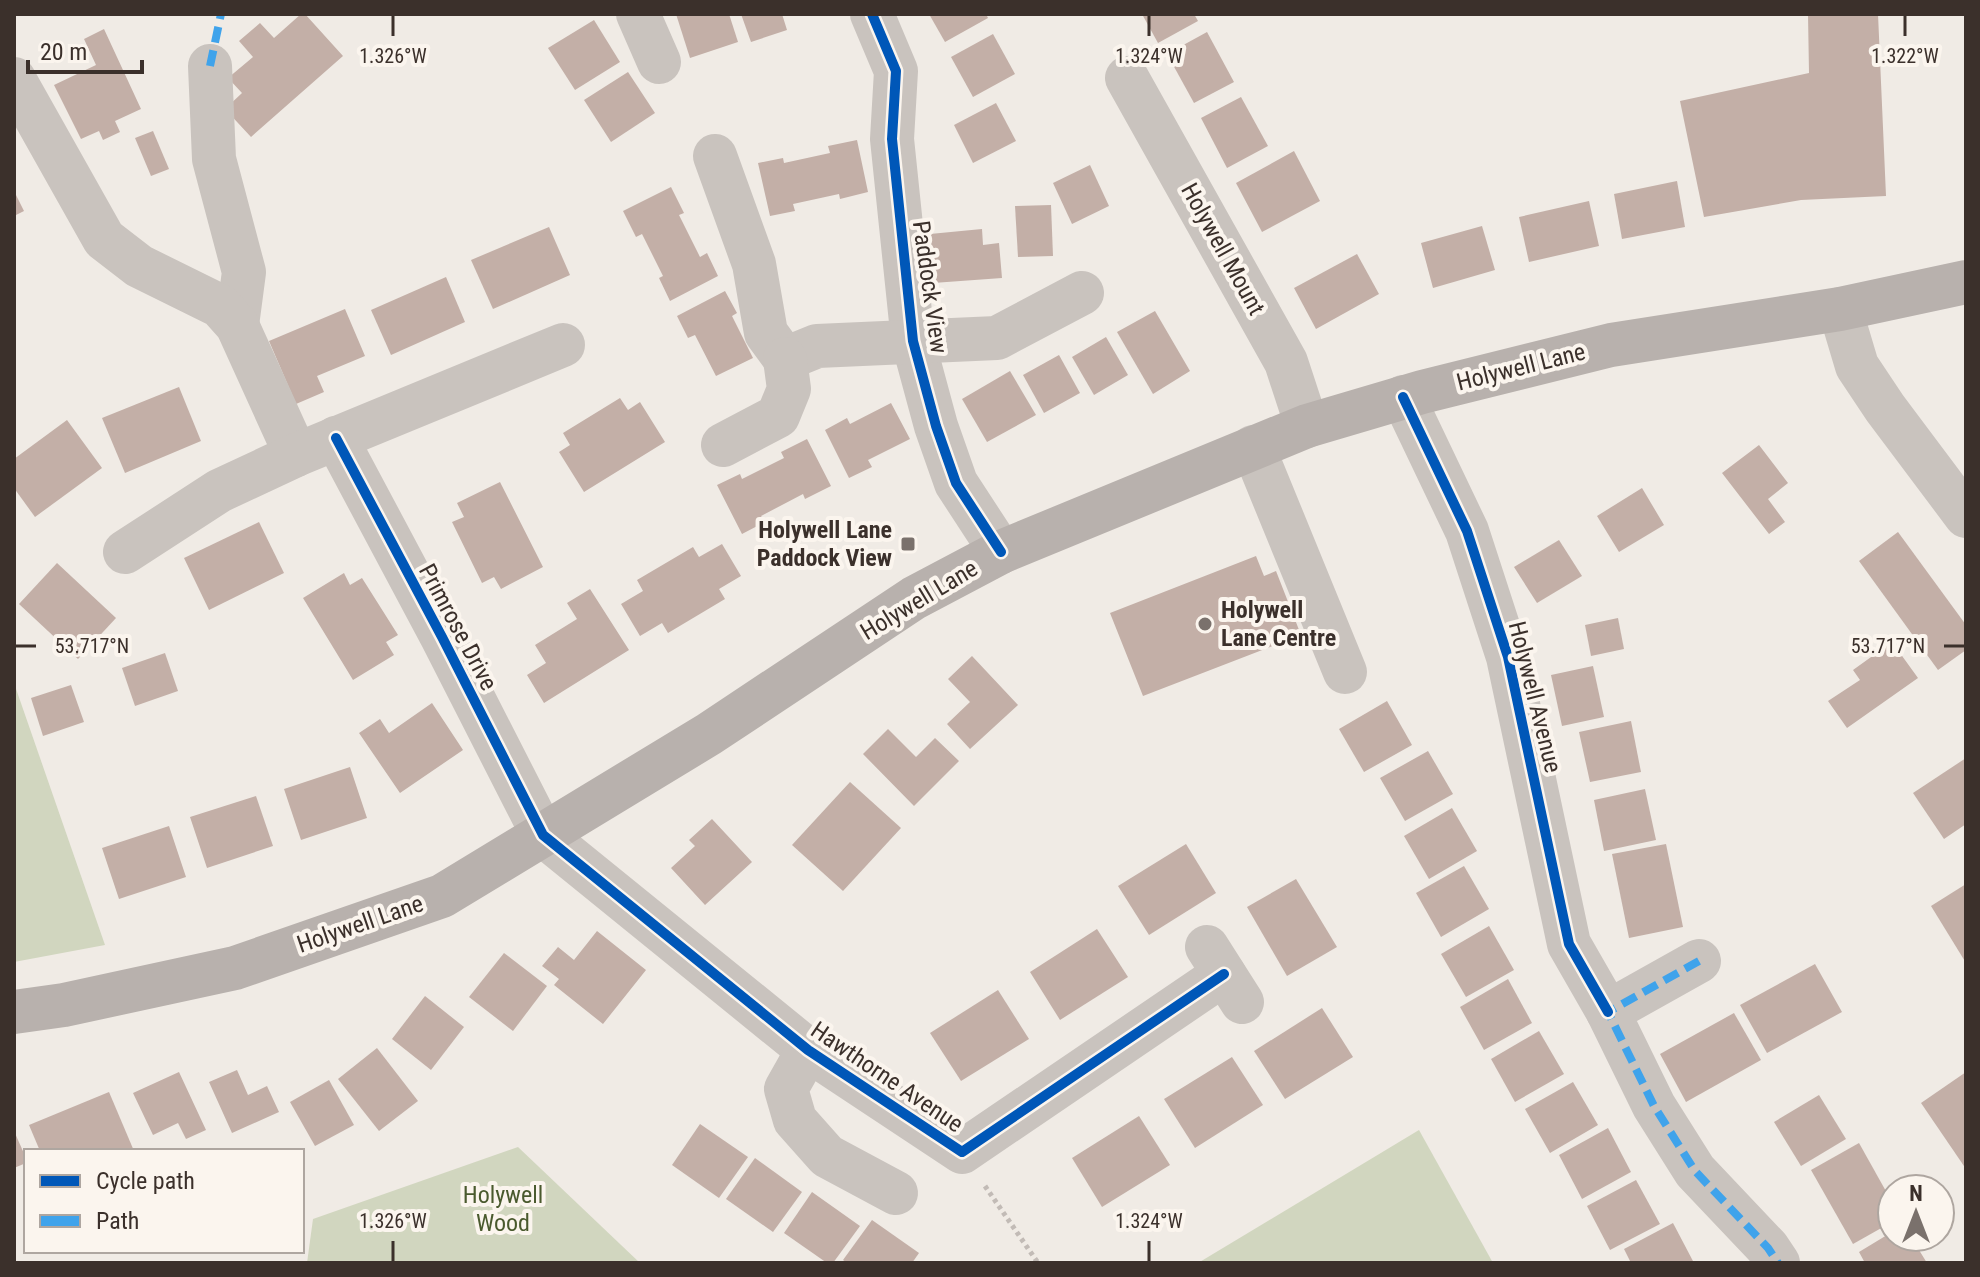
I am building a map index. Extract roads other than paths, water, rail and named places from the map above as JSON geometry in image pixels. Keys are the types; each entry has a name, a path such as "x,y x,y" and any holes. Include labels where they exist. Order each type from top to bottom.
{"main road":[{"name":"Holywell Lane","path":"14,1012 64,1005 235,968 442,896 709,734 914,598 1001,552 1307,426 1403,397 1611,345 1840,309 1966,282"}],"street":[{"path":"638,14 659,62"},
{"name":"Paddock View","path":"872,14 896,71 892,139 913,341 936,426 956,483 1001,552"},
{"path":"210,66 214,159 244,272 237,325"},
{"name":"Holywell Mount","path":"1127,78 1286,362 1307,426"},
{"path":"14,79 104,239 139,266 220,306 237,325 296,455"},
{"path":"715,156 754,264 766,333 785,359 789,389 778,416 723,445"},
{"path":"785,359 817,346 997,338 1082,293"},
{"path":"1840,309 1857,366 1966,516"},
{"path":"125,552 219,491 336,438 563,345"},
{"name":"Holywell Avenue","path":"1403,397 1467,531 1508,657 1569,944 1608,1012 1654,1106 1695,1171 1768,1248 1778,1263"},
{"name":"Primrose Drive","path":"336,438 543,835"},
{"path":"1253,447 1345,672"},
{"name":"Hawthorne Avenue","path":"543,835 808,1050 962,1152 1224,974"},
{"path":"1608,1012 1699,961"},
{"path":"808,1050 786,1089 795,1120 827,1156 896,1193"}],"place":[{"name":"Holywell Lane Paddock View","path":"908,544"},
{"name":"Holywell Lane Centre","path":"1205,624"}],"park label":[{"name":"Holywell Wood","path":"503,1209"}]}
